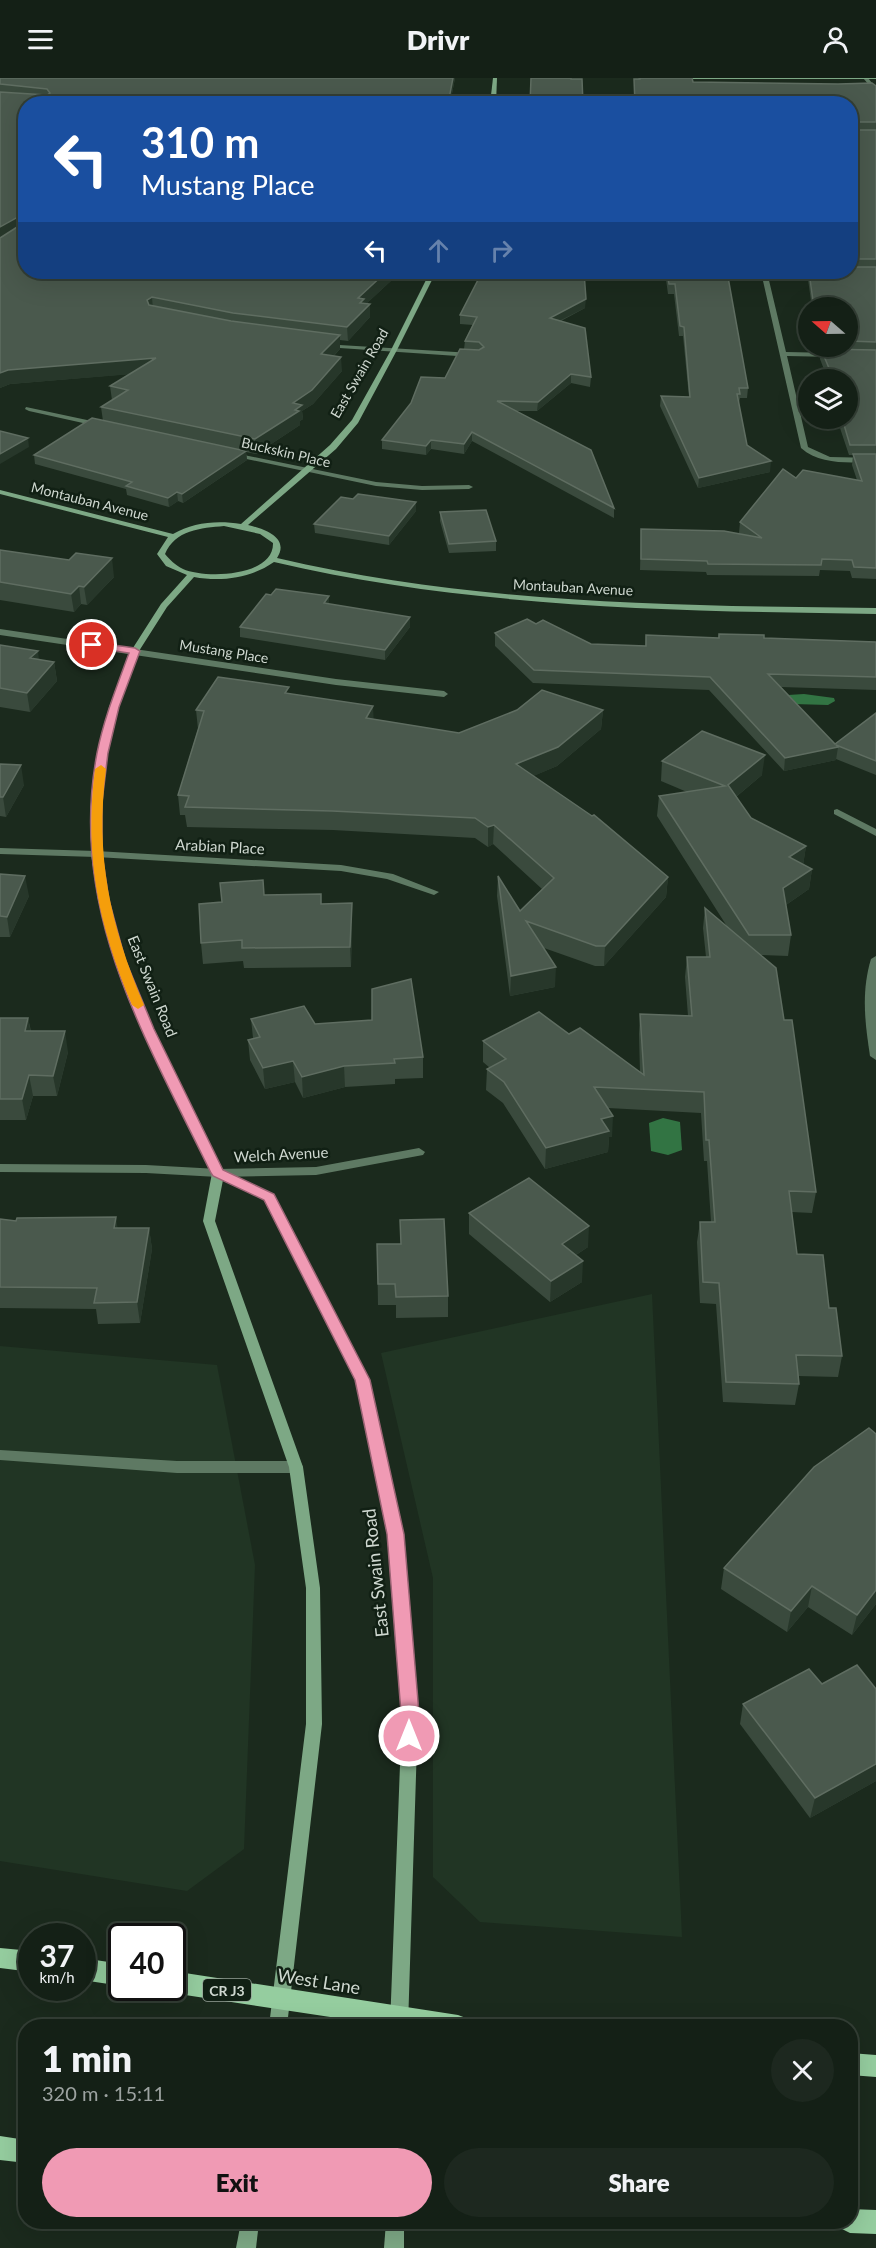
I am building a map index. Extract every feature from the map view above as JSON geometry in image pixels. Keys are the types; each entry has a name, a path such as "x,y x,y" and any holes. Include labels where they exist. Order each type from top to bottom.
{"main road":[{"path":"0,1958 18,1960"},
{"name":"West Lane","path":"186,1984 383,2019"},
{"path":"858,2065 876,2066"},
{"path":"0,2148 18,2151"},
{"path":"858,2221 876,2222"}],"street":[{"path":"494,96 495,78"},
{"path":"646,78 876,78"},
{"path":"865,78 876,91"},
{"name":"East Swain Road","path":"243,526 333,447 355,421 430,279"},
{"path":"766,279 805,448 812,454 833,460 876,460"},
{"path":"322,345 478,355"},
{"path":"782,354 798,354"},
{"path":"29,409 108,426"},
{"name":"Buckskin Place","path":"221,451 376,484 422,488 469,487"},
{"name":"Montauban Avenue","path":"0,492 173,536"},
{"path":"205,525 243,526 258,530 276,543 276,551 272,559 246,572 210,577 192,575 176,570 165,562 161,554 164,545 173,536 205,525"},
{"name":"Montauban Avenue","path":"272,559 386,581 514,597 689,607 876,611"},
{"name":"East Swain Road","path":"192,575 164,606 135,651 114,707 103,753 96,802 96,854 103,900 119,959 147,1029 218,1173 269,1197 362,1380 395,1534 410,1713 399,2019"},
{"name":"Mustang Place","path":"0,632 336,682 444,694"},
{"path":"837,812 876,833"},
{"name":"Arabian Place","path":"0,851 341,868 389,876 434,892"},
{"path":"876,959 871,974 869,993 869,1020 876,1056"},
{"name":"Welch Avenue","path":"0,1168 218,1173 316,1171 419,1152"},
{"path":"218,1173 209,1221 296,1467 313,1588 314,1724 279,2019"},
{"path":"0,1455 177,1467 296,1467"},
{"path":"246,2248 249,2229"},
{"path":"394,2248 395,2229"}],"shaded area":[{"path":"804,694 834,698 835,701 828,705 793,704 788,695"},
{"path":"663,1118 680,1122 682,1150 668,1155 651,1151 649,1123"},
{"path":"652,1294 682,1937 480,1922 433,1877 433,1578 381,1353"},
{"path":"0,1346 217,1365 255,1565 244,1849 187,1891 0,1861"}],"building":[{"path":"0,78 453,78 450,96 18,96 18,217 0,227 0,92 47,95 50,93 47,89 0,84"},
{"path":"531,78 582,79 583,96 530,96"},
{"path":"692,78 693,82 872,83 876,86 876,122 858,122 858,96 635,96 634,79"},
{"path":"858,130 876,130 876,259 858,259"},
{"path":"18,226 18,279 378,279 358,298 364,299 360,303 370,304 347,327 233,313 152,297 147,300 149,305 231,321 340,335 321,354 341,357 312,390 293,403 302,405 295,410 299,411 255,439 101,407 128,390 110,386 156,358 8,370 0,373 0,238"},
{"path":"858,267 876,267 876,342 858,341 858,297 812,297 810,279 858,279"},
{"path":"478,279 585,279 586,299 550,318 585,328 591,377 571,374 538,402 497,401 591,450 614,508 472,432 464,444 431,440 426,446 382,440 411,403 421,377 445,378 460,349 479,350 484,347 479,342 465,341 477,317 460,315"},
{"path":"668,279 728,279 748,388 739,388 740,394 737,394 747,445 771,461 699,478 661,396 690,397 684,327 680,326 675,284 669,284"},
{"path":"858,350 876,350 876,445 850,445 845,429 858,429 858,369 829,369 824,357 858,357"},
{"path":"92,418 246,451 182,494 177,492 168,498 126,486 132,482 34,455"},
{"path":"0,431 28,438 0,454"},
{"path":"853,454 876,454 876,568 854,567 852,560 822,559 821,565 708,564 707,561 641,559 641,529 724,531 762,538 740,522 783,469 796,478 803,470 862,481"},
{"path":"358,494 416,502 389,536 314,524 341,497 353,499"},
{"path":"486,510 496,541 449,544 440,512"},
{"path":"0,550 69,560 76,553 112,558 84,587 79,586 71,594 0,582"},
{"path":"276,589 329,596 324,603 410,617 385,650 240,627 266,594 271,595"},
{"path":"527,619 536,624 543,620 591,644 646,646 646,635 719,638 719,634 876,642 876,677 768,674 835,744 876,713 876,761 836,745 838,747 785,758 710,677 534,670 495,633"},
{"path":"0,645 38,651 30,658 54,662 27,693 0,688"},
{"path":"218,677 289,687 285,693 373,706 366,718 459,733 517,710 542,690 603,710 558,747 516,764 592,816 594,815 668,877 605,946 596,946 526,921 556,967 511,976 498,876 520,911 554,878 494,825 488,827 475,818 185,807 189,796 178,795 204,711 196,710"},
{"path":"702,731 765,755 728,785 751,818 806,846 789,857 812,869 783,888 791,935 749,935 659,796 725,786 662,761"},
{"path":"0,764 21,765 3,797 0,797"},
{"path":"0,874 25,876 7,917 0,916"},
{"path":"263,880 264,895 321,894 321,904 352,903 350,947 242,948 242,940 201,943 199,904 222,902 220,883"},
{"path":"705,908 776,968 784,1020 792,1020 816,1192 789,1191 797,1254 823,1255 829,1308 836,1308 842,1356 796,1355 799,1384 726,1382 719,1283 703,1282 700,1222 715,1222 709,1140 706,1140 704,1092 594,1087 613,1116 601,1119 609,1131 546,1148 504,1082 487,1069 506,1059 483,1041 539,1012 569,1034 580,1028 644,1075 640,1014 692,1016 687,957 710,957"},
{"path":"411,979 423,1057 394,1059 395,1063 344,1066 302,1077 293,1061 263,1068 248,1040 260,1037 251,1019 304,1006 315,1024 372,1020 372,989"},
{"path":"0,1018 28,1018 25,1031 65,1031 53,1076 29,1075 22,1099 0,1099"},
{"path":"529,1178 589,1226 562,1244 583,1261 551,1281 469,1213"},
{"path":"116,1217 114,1228 149,1228 137,1302 94,1303 97,1288 0,1287 0,1219 16,1221 17,1218"},
{"path":"444,1219 448,1296 396,1297 395,1284 378,1284 377,1244 401,1244 400,1220"},
{"path":"869,1428 876,1434 876,1590 857,1615 812,1586 791,1611 724,1568 814,1467"},
{"path":"857,1665 876,1689 876,1764 815,1798 743,1704 809,1669 822,1684"}],"slow traffic":[{"path":"101,769 96,802 96,854 103,900 119,959 138,1005"}],"route":[{"path":"92,645 135,651 114,707 103,753 96,802 96,854 99,877 119,959 147,1029 218,1173 269,1197 362,1380 395,1534 410,1713 409,1736"}]}
